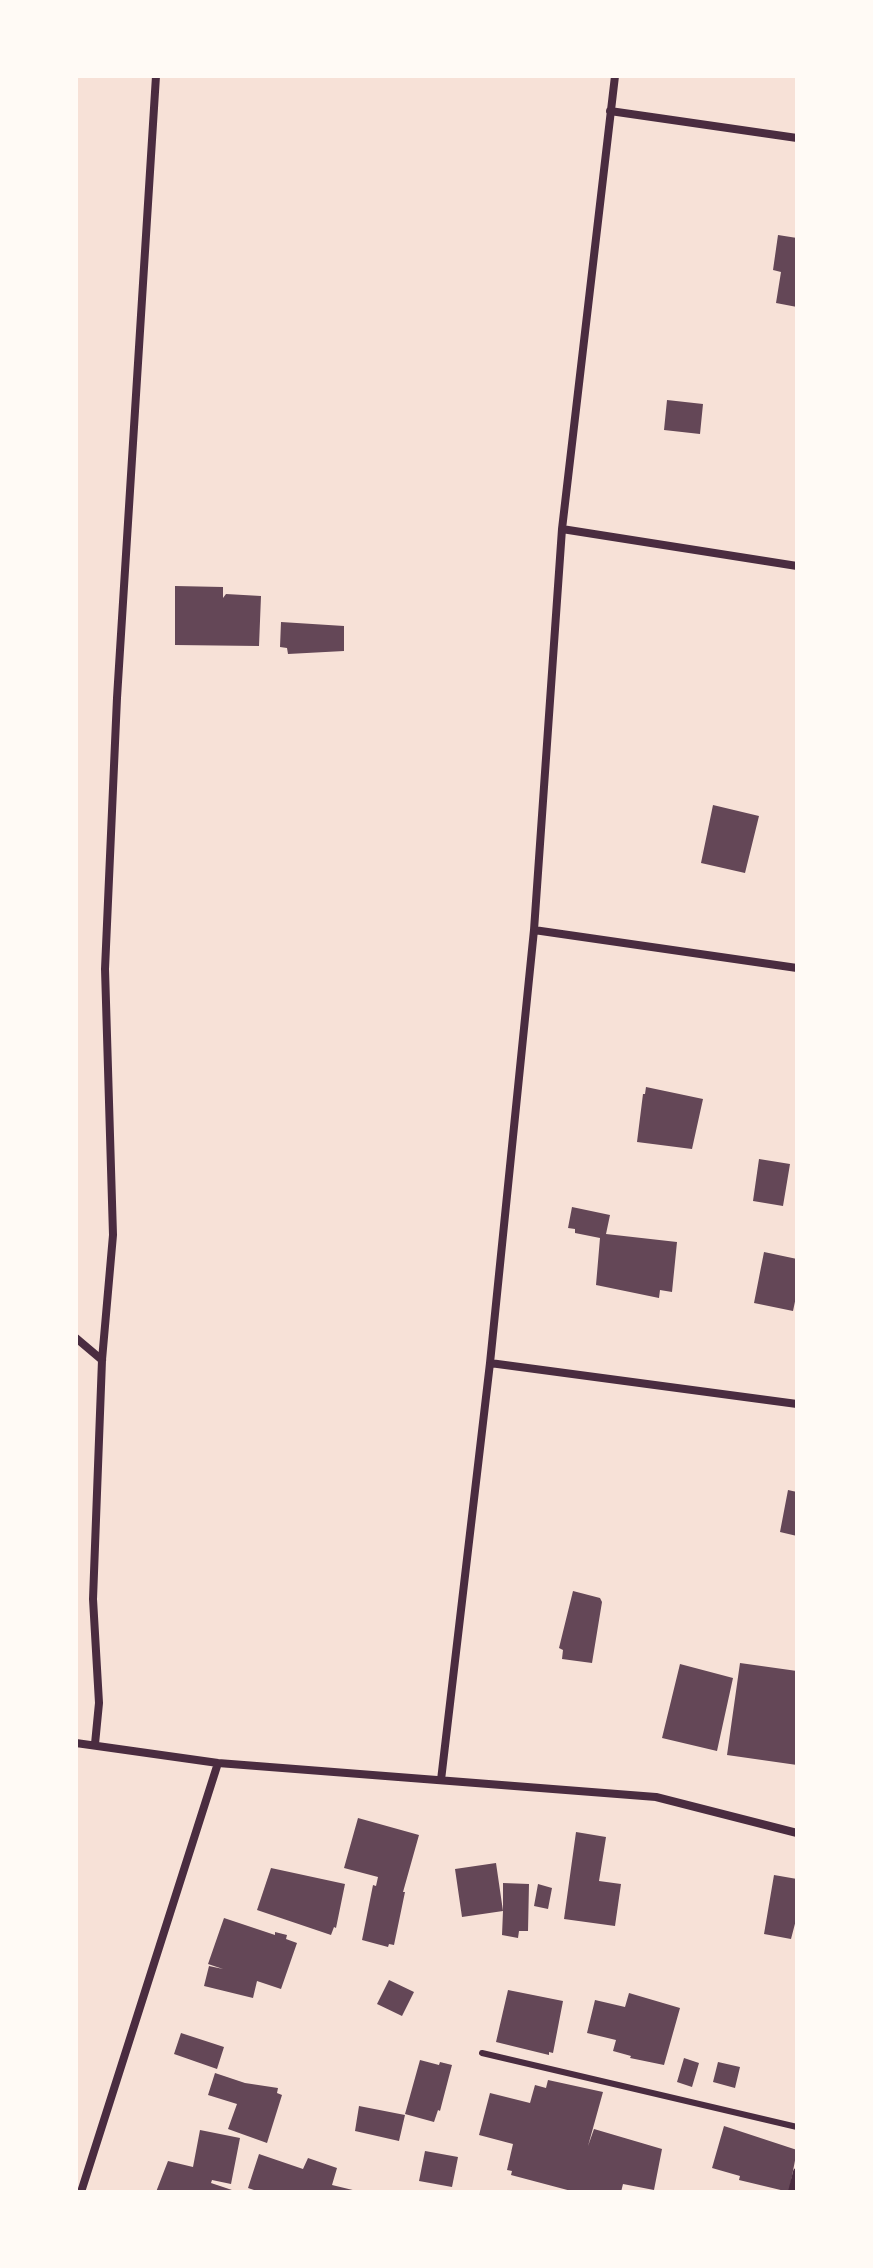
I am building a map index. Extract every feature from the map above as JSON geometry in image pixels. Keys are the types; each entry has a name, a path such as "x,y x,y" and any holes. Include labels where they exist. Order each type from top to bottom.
{"street":[{"path":"95,1744 99,1703 93,1599 102,1360 113,1235 106,954 117,698 156,76"},
{"path":"441,1780 490,1363 534,930 562,529 615,76"},
{"path":"610,111 797,138"},
{"path":"562,529 797,566"},
{"path":"534,930 797,968"},
{"path":"76,1338 102,1360"},
{"path":"490,1363 797,1404"},
{"path":"76,1743 218,1763 656,1797 797,1833"},
{"path":"81,2192 218,1763"},
{"path":"792,2192 797,2172"}],"lane":[{"path":"482,2053 797,2127"}],"building":[{"path":"778,235 797,238 797,307 776,303 781,272 773,270"},
{"path":"667,400 703,404 700,434 664,430"},
{"path":"175,586 223,587 223,598 226,594 261,596 259,646 175,645"},
{"path":"281,622 344,626 344,651 288,654 287,648 280,647"},
{"path":"713,805 759,816 745,873 701,863"},
{"path":"646,1087 703,1099 692,1149 637,1142"},
{"path":"759,1159 790,1164 783,1206 753,1201"},
{"path":"572,1207 610,1215 606,1234 677,1242 672,1292 660,1290 659,1298 596,1285 600,1238 575,1233 575,1229 568,1228"},
{"path":"764,1252 797,1259 797,1292 793,1311 754,1303"},
{"path":"788,1490 797,1492 797,1536 780,1532"},
{"path":"573,1591 600,1598 602,1602 592,1663 562,1659 563,1650 559,1648"},
{"path":"740,1663 797,1671 797,1765 727,1755"},
{"path":"680,1664 733,1678 717,1751 662,1738"},
{"path":"358,1818 419,1835 403,1892 394,1945 389,1944 388,1947 362,1940 373,1885 376,1886 378,1877 344,1868"},
{"path":"576,1832 606,1837 599,1881 621,1884 615,1926 564,1919"},
{"path":"496,1863 503,1911 462,1917 455,1869"},
{"path":"271,1868 345,1884 336,1928 331,1935 257,1910"},
{"path":"774,1875 797,1879 797,1916 791,1939 764,1934"},
{"path":"503,1883 529,1884 528,1931 519,1931 518,1938 502,1935"},
{"path":"538,1884 552,1888 548,1909 534,1906"},
{"path":"224,1918 275,1935 275,1932 287,1935 286,1939 297,1943 281,1989 257,1981 253,1998 204,1986 209,1966 223,1969 208,1964"},
{"path":"389,1980 414,1992 402,2016 377,2004"},
{"path":"508,1990 563,2001 553,2053 549,2052 549,2055 496,2042"},
{"path":"629,1993 680,2008 664,2065 613,2051 616,2040 587,2033 595,2000 625,2007"},
{"path":"181,2033 224,2047 217,2069 174,2054"},
{"path":"684,2058 699,2063 692,2087 677,2082"},
{"path":"420,2060 452,2065 440,2111 434,2122 405,2114"},
{"path":"718,2062 740,2067 735,2088 713,2082"},
{"path":"215,2073 245,2083 278,2088 277,2093 282,2095 267,2143 228,2129 237,2104 208,2095"},
{"path":"548,2080 603,2092 588,2146 594,2129 662,2149 654,2190 623,2184 621,2192 575,2192 511,2175 512,2171 507,2170 513,2144 479,2135 490,2093 530,2103 535,2085 546,2088"},
{"path":"359,2106 405,2115 399,2141 355,2131"},
{"path":"724,2126 797,2150 789,2192 739,2180 740,2176 712,2168"},
{"path":"200,2130 240,2138 231,2184 212,2180 211,2183 238,2192 156,2192 168,2161 193,2167"},
{"path":"425,2151 458,2157 452,2187 419,2181"},
{"path":"259,2154 303,2169 308,2158 337,2168 332,2185 361,2192 260,2192 248,2188"}]}
